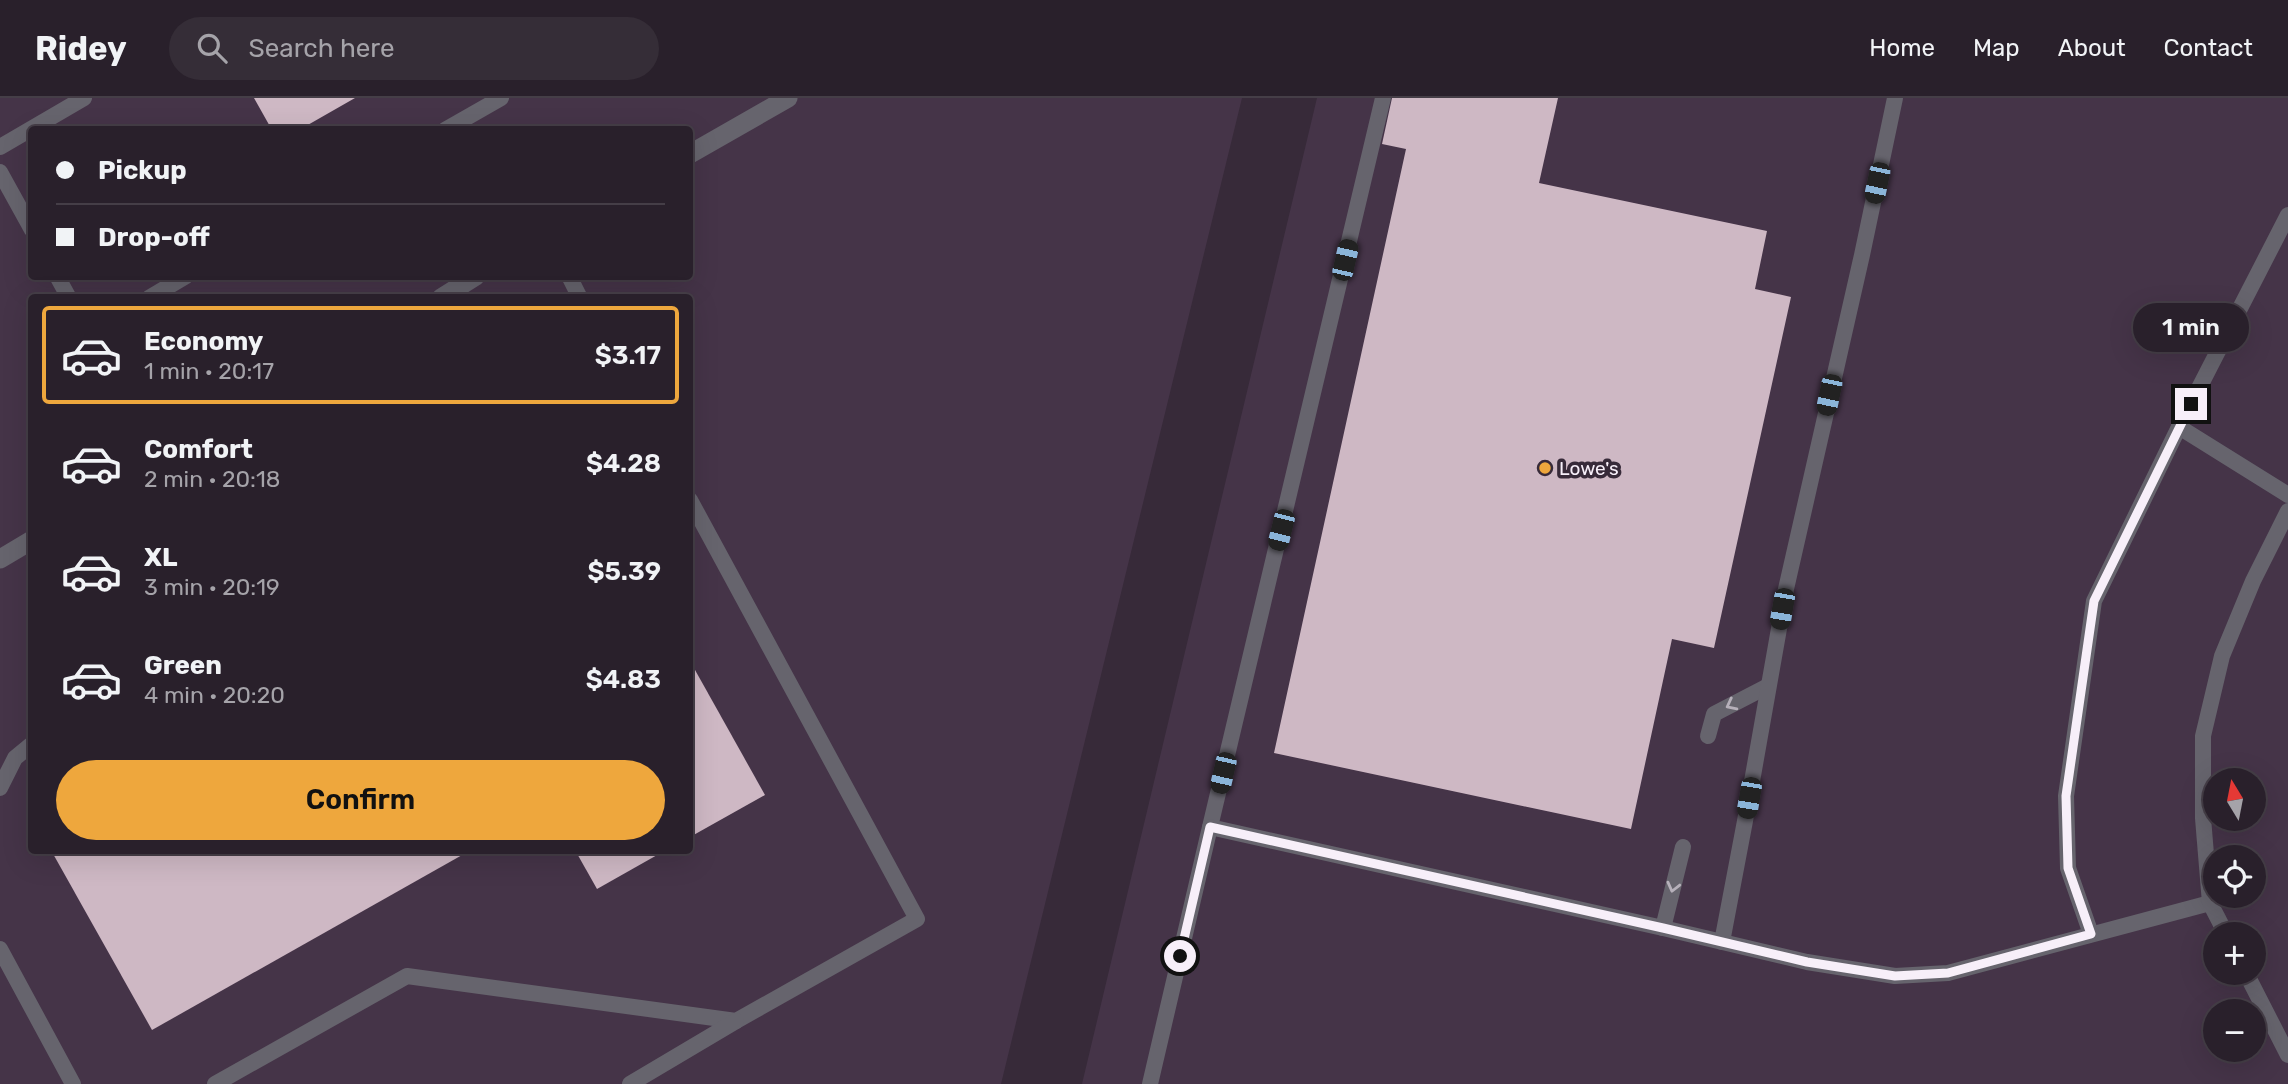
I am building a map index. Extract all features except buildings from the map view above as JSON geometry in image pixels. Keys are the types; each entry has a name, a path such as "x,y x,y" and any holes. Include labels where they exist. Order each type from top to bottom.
{"street":[{"path":"693,152 788,98"},
{"path":"447,294 469,280"},
{"path":"0,559 28,542"}],"lane":[{"path":"36,126 84,98"},
{"path":"452,126 501,98"},
{"path":"1150,1084 1384,98"},
{"path":"1722,942 1786,589 1895,98"},
{"path":"0,147 28,131"},
{"path":"0,172 28,223"},
{"path":"2091,934 2068,868 2066,796 2094,601 2179,427 2288,215"},
{"path":"156,294 179,280"},
{"path":"2179,427 2288,495"},
{"path":"630,1084 917,919 693,506"},
{"path":"2205,845 2203,736 2222,656 2253,580 2288,510"},
{"path":"1708,736 1714,714 1768,686"},
{"path":"0,788 15,758 28,747"},
{"path":"1210,827 1807,962 1895,976 1948,973 2203,905"},
{"path":"1663,928 1683,847"},
{"path":"0,949 73,1084"},
{"path":"215,1084 407,976 736,1021"},
{"path":"2252,985 2288,1055"}],"shaded area":[{"path":"0,98 1242,98 1001,1084 0,1084"},
{"path":"1317,98 2288,98 2288,1084 1082,1084"}],"place":[{"name":"Lowe's","path":"1545,468"}],"route":[{"path":"1180,956 1210,827 1807,962 1895,976 1948,973 2091,934 2068,868 2066,796 2094,601 2191,404"}]}
